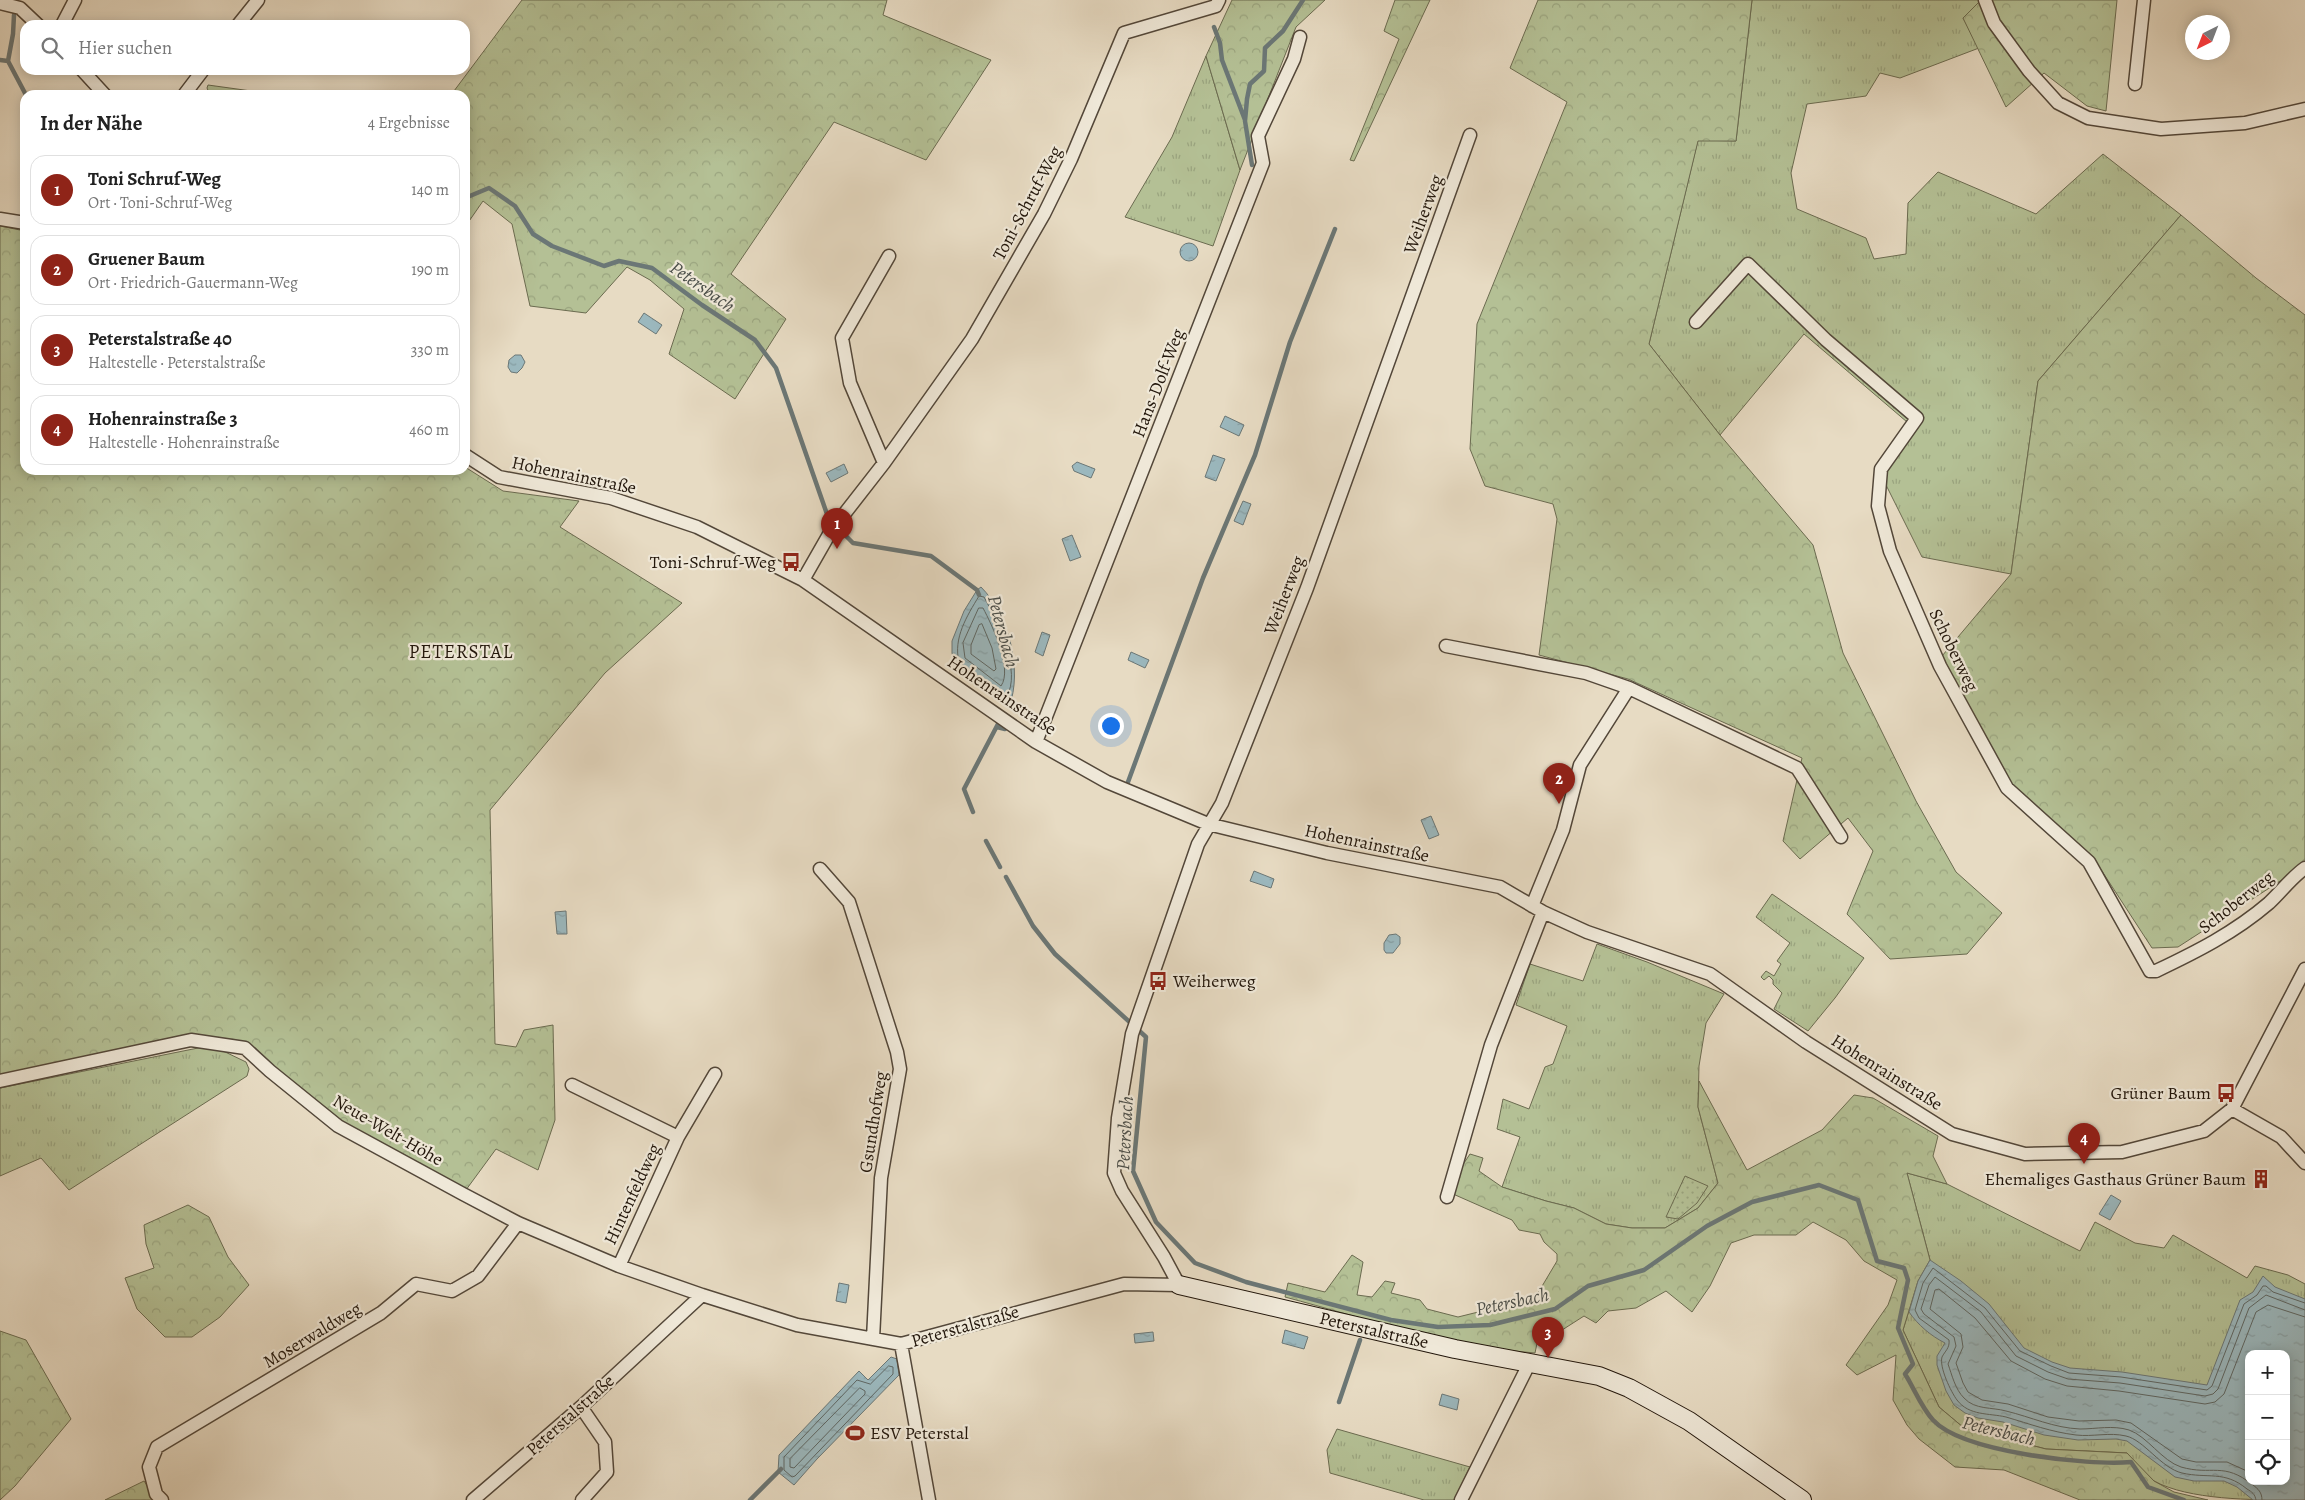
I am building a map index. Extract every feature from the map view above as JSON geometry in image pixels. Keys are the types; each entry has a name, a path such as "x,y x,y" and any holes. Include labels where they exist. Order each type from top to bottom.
{"street":[{"path":"65,20 75,0"},
{"path":"242,20 258,0"},
{"name":"Toni-Schruf-Weg","path":"803,580 831,531 884,463 972,339 1044,214 1071,159 1124,33 1216,6 1219,0"},
{"path":"1984,0 1994,23 2029,71 2058,103 2088,118 2161,129 2244,124 2305,109"},
{"path":"2135,84 2144,0"},
{"path":"0,3 19,4 33,20"},
{"name":"Hans-Dolf-Weg","path":"1036,742 1263,163 1258,136 1294,59 1300,37"},
{"path":"87,75 100,90"},
{"path":"188,90 199,75"},
{"name":"Weiherweg","path":"1179,1285 1164,1256 1122,1191 1114,1173 1118,1118 1134,1029 1198,844 1222,803 1306,588 1470,135"},
{"path":"0,219 20,222"},
{"path":"884,463 850,383 842,338 889,256"},
{"name":"Schoberweg","path":"1696,322 1748,264 1826,340 1916,418 1881,469 1878,506 1890,551 1940,666 2007,788 2089,862 2150,971 2156,971 2206,948 2228,935 2269,903 2305,868"},
{"name":"Hohenrainstraße","path":"470,458 499,478 611,498 697,527 803,580 1036,742 1107,782 1208,824 1327,853 1500,888 1586,932 1710,974 1806,1042 1952,1134 2025,1154 2122,1152 2204,1131 2232,1109"},
{"path":"1446,646 1586,673 1629,688 1797,768 1841,837"},
{"path":"1447,1197 1491,1045 1563,830 1580,765 1629,688"},
{"name":"Gsundhofweg","path":"820,869 848,902 897,1052 900,1068 881,1178 874,1339"},
{"path":"2305,970 2232,1109 2281,1137 2305,1163"},
{"name":"Neue-Welt-Höhe","path":"0,1081 191,1040 245,1048 270,1071 338,1126 518,1223 619,1266 702,1295"},
{"name":"Hintenfeldweg","path":"619,1266 678,1138 715,1074"},
{"name":"Hintenfeldweg","path":"572,1085 678,1138"},
{"name":"Moserwaldweg","path":"162,1500 156,1494 149,1467 157,1447 381,1313 416,1284 452,1291 478,1276 518,1223"},
{"name":"Peterstalstraße","path":"473,1500 581,1407 702,1295 797,1325 902,1344 1124,1284 1179,1285 1529,1364 1599,1376 1629,1388 1689,1421 1802,1500"},
{"path":"902,1344 928,1500"},
{"path":"1461,1500 1529,1364"},
{"path":"581,1407 605,1442 608,1472 582,1500"}],"green space":[{"path":"522,0 887,0 883,15 991,60 926,160 834,122 731,274 786,319 735,399 669,354 684,309 650,280 627,267 586,313 530,306 512,224 483,201 470,220 470,90 455,90 466,75 470,75 470,70"},
{"path":"1232,0 1325,0 1296,27 1240,170 1206,56"},
{"path":"1395,0 1430,0 1354,161 1350,160 1399,39 1384,31"},
{"path":"1538,0 1752,0 1736,141 1698,141 1649,344 1720,435 1813,545 1843,653 1916,801 1956,872 2002,913 1967,954 1890,959 1847,914 1873,851 1848,818 1800,859 1783,841 1802,758 1628,679 1539,655 1557,519 1553,504 1485,486 1470,449 1477,324 1567,102 1510,68"},
{"path":"1752,0 1981,0 1963,18 1979,48 1900,78 1880,73 1866,96 1807,104 1791,173 1797,209 1866,238 1874,259 1906,254 1908,203 1938,172 2036,214 2103,154 2181,215 2038,381 2011,574 1922,557 1876,465 1907,422 1804,334 1720,435 1649,344 1698,140 1736,141"},
{"path":"1981,0 2117,0 2106,111 2087,106 2044,73 2006,107 1963,18"},
{"path":"1206,56 1240,170 1213,246 1125,217 1172,137"},
{"path":"208,85 244,90 208,90"},
{"path":"2181,215 2256,278 2305,315 2305,865 2178,947 2152,948 2096,862 2010,784 1942,656 2011,574 2038,381"},
{"path":"0,226 20,230 20,475 470,475 470,470 503,491 579,501 560,527 682,603 605,673 490,810 495,1044 516,1047 524,1030 553,1025 555,1120 538,1170 496,1149 463,1194 338,1126 245,1048 191,1040 0,1081"},
{"path":"1772,894 1864,958 1808,1031 1774,1009 1782,993 1773,984 1773,980 1769,976 1764,980 1761,977 1766,971 1774,976 1781,964 1777,961 1790,943 1756,917"},
{"path":"1597,944 1647,962 1724,994 1706,1023 1699,1066 1698,1107 1718,1183 1698,1208 1665,1228 1632,1228 1606,1224 1574,1208 1502,1187 1520,1137 1497,1129 1503,1099 1529,1109 1545,1067 1553,1064 1567,1026 1516,1005 1530,964 1583,981"},
{"path":"203,1047 221,1050 246,1062 249,1069 247,1076 69,1190 41,1158 0,1176 0,1088"},
{"path":"1699,1081 1747,1170 1822,1130 1854,1095 1873,1098 1938,1136 1933,1156 1947,1184 1907,1173 1930,1260 1918,1281 1903,1330 1939,1407 1964,1428 2046,1449 2127,1453 2154,1481 2174,1492 2208,1500 2080,1500 2004,1470 1955,1467 1919,1439 1907,1425 1893,1400 1896,1355 1857,1375 1846,1365 1888,1305 1897,1280 1864,1261 1846,1240 1813,1222 1796,1235 1754,1235 1731,1243 1710,1286 1692,1312 1666,1291 1636,1308 1608,1311 1596,1323 1584,1316 1559,1332 1540,1329 1535,1353 1440,1338 1377,1323 1285,1297 1288,1283 1325,1292 1352,1255 1363,1262 1357,1295 1372,1297 1385,1281 1395,1283 1391,1293 1420,1300 1427,1309 1458,1317 1535,1298 1557,1261 1557,1254 1544,1242 1540,1234 1519,1230 1512,1220 1453,1194 1460,1169 1470,1154 1483,1158 1479,1171 1502,1187 1574,1208 1606,1224 1632,1228 1665,1228 1698,1208 1718,1183 1698,1107"},
{"path":"1907,1173 1947,1184 2080,1251 2095,1222 2135,1243 2164,1248 2173,1235 2247,1278 2255,1266 2288,1275 2305,1284 2305,1361 2290,1355 2290,1350 2245,1350 2245,1485 2258,1485 2294,1500 2221,1498 2185,1492 2154,1481 2127,1453 2046,1449 1964,1428 1939,1407 1903,1330 1918,1281 1930,1260"},
{"path":"1685,1176 1708,1186 1697,1203 1678,1219 1666,1217"},
{"path":"188,1205 209,1217 228,1257 249,1285 220,1317 192,1337 165,1337 137,1309 125,1278 154,1268 146,1244 144,1225"},
{"path":"0,1331 26,1340 71,1419 15,1486 0,1500"},
{"path":"1337,1429 1470,1467 1454,1500 1424,1500 1330,1473 1327,1450"},
{"path":"144,1481 157,1500 105,1500"}],"water":[{"path":"1185,243 1193,243 1198,248 1196,259 1185,261 1180,256 1180,248"},
{"path":"644,313 662,325 656,334 638,322"},
{"path":"515,355 521,355 525,362 517,373 511,372 508,367 509,360"},
{"path":"1225,416 1244,425 1239,436 1220,427"},
{"path":"1213,455 1225,459 1216,481 1205,477"},
{"path":"1077,462 1095,469 1091,478 1074,471 1072,466"},
{"path":"844,464 848,473 831,482 826,473"},
{"path":"1243,501 1251,504 1243,525 1234,521"},
{"path":"1072,535 1081,557 1070,561 1062,539"},
{"path":"981,587 999,612 1011,644 1014,677 1013,693 1009,707 955,666 952,641 964,611 977,590"},
{"path":"1042,632 1050,635 1043,656 1035,652"},
{"path":"1131,652 1149,660 1145,668 1128,660"},
{"path":"1431,816 1439,835 1429,839 1421,820"},
{"path":"1254,871 1274,879 1271,888 1250,881"},
{"path":"566,911 567,934 557,934 555,912"},
{"path":"1396,934 1400,937 1400,944 1393,953 1386,953 1384,943 1389,935"},
{"path":"2111,1195 2121,1201 2110,1220 2099,1214"},
{"path":"1930,1260 1961,1281 1989,1304 2024,1348 2052,1362 2070,1368 2122,1372 2207,1385 2240,1300 2253,1292 2263,1276 2275,1287 2305,1299 2305,1500 2253,1500 2237,1487 2224,1481 2194,1481 2175,1477 2127,1441 2116,1439 2078,1440 2044,1435 2003,1422 1978,1418 1965,1413 1954,1405 1946,1391 1937,1365 1937,1356 1945,1343 1925,1330 1909,1312 1918,1281"},
{"path":"839,1283 849,1285 846,1303 836,1301"},
{"path":"1285,1330 1308,1337 1304,1349 1282,1343"},
{"path":"1153,1332 1154,1341 1135,1343 1134,1334"},
{"path":"891,1357 897,1359 899,1375 794,1485 778,1472 779,1455 859,1371 868,1380"},
{"path":"1442,1394 1459,1399 1457,1410 1439,1405"}],"waterway":[{"path":"1252,165 1245,121 1250,84 1264,71 1265,48 1283,31 1303,0"},
{"path":"8,61 14,15"},
{"path":"1214,27 1220,43 1222,60 1245,120"},
{"name":"Petersbach","path":"0,60 8,61 23,90"},
{"name":"Petersbach","path":"470,196 489,188 515,206 533,234 552,246 604,266 619,261 652,268 702,305 755,340 776,368 828,517 832,521"},
{"path":"1128,782 1203,578 1255,455 1290,342 1335,229"},
{"name":"Petersbach","path":"839,529 853,543 931,556 977,590 979,595"},
{"name":"Petersbach","path":"973,812 964,789 998,724"},
{"path":"997,727 1005,729"},
{"name":"Petersbach","path":"986,841 1000,867"},
{"name":"Petersbach","path":"1006,877 1033,926 1055,954 1146,1037 1133,1171 1156,1222 1195,1263 1246,1282 1391,1320 1438,1327 1490,1325 1555,1309 1588,1286 1644,1270 1707,1226 1752,1202 1819,1185 1858,1200 1877,1261 1904,1268 1908,1280 1898,1328 1913,1364 1905,1374 1933,1420 1948,1431 1970,1441 1997,1448 2057,1459 2086,1462 2131,1462 2148,1487 2184,1500"},
{"path":"1339,1402 1360,1340"},
{"path":"750,1500 781,1469"}],"place":[{"name":"Toni Schruf-Weg","path":"837,549"},
{"name":"Toni-Schruf-Weg","path":"791,562"},
{"name":"Gruener Baum","path":"1559,804"},
{"name":"Weiherweg","path":"1158,981"},
{"name":"Grüner Baum","path":"2226,1093"},
{"name":"Hohenrainstraße 3","path":"2084,1164"},
{"name":"Ehemaliges Gasthaus Grüner Baum","path":"2261,1179"},
{"name":"Peterstalstraße 40","path":"1548,1358"},
{"name":"ESV Peterstal","path":"855,1433"}],"district":[{"name":"PETERSTAL","path":"461,651"}]}
